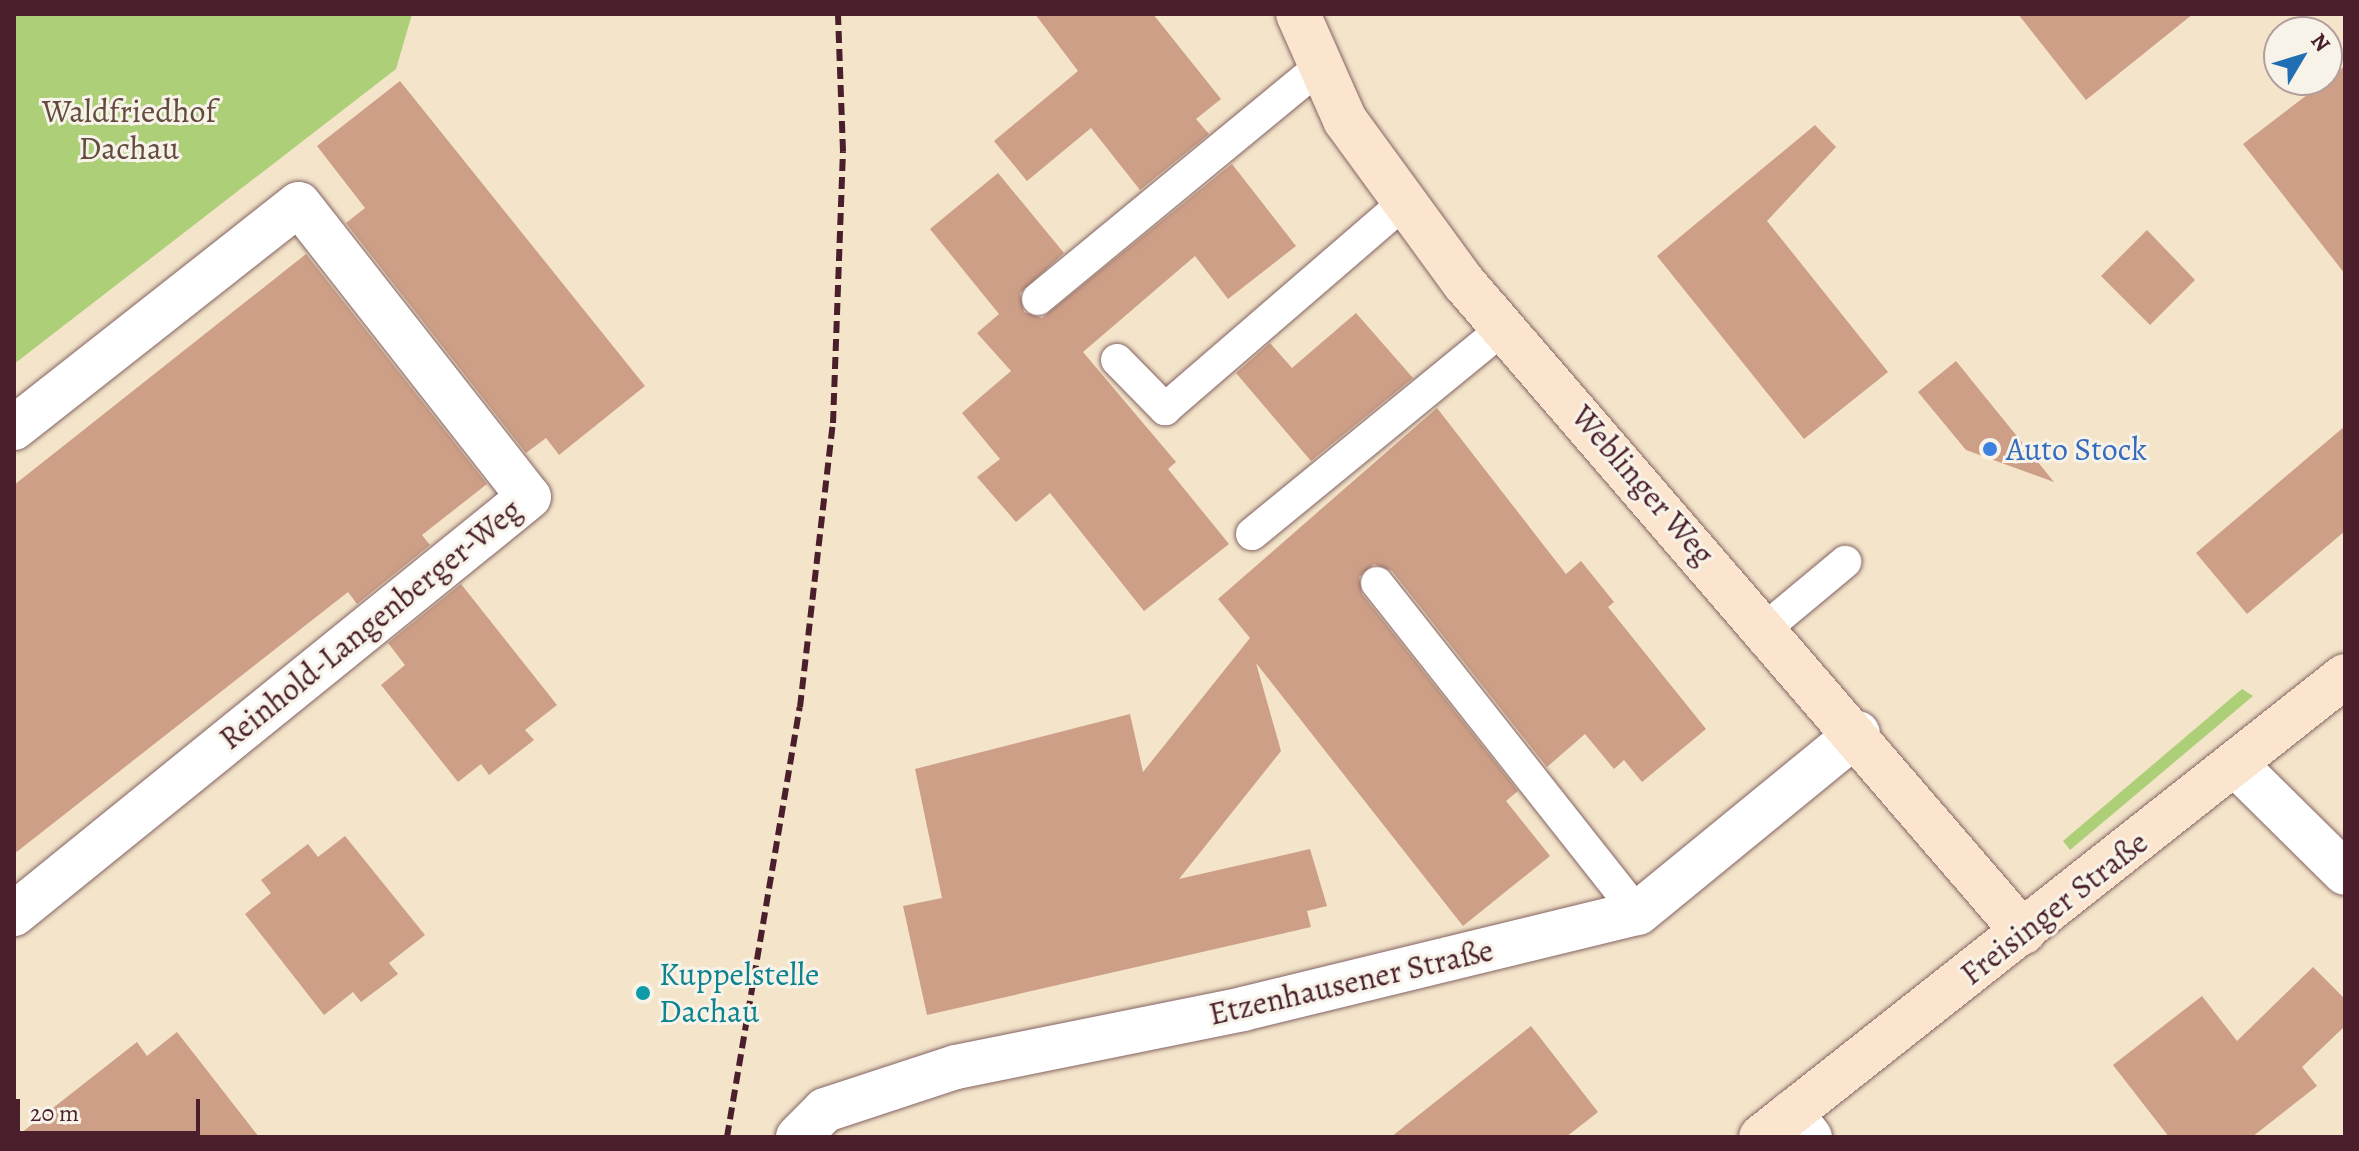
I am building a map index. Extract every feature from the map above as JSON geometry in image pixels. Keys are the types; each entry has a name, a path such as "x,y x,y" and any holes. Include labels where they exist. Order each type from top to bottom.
{"street":[{"name":"Weblinger Weg","path":"1298,14 1345,120 1405,202 1505,327 1858,733 2023,932"},
{"name":"Reinhold-Langenberger-Weg","path":"14,428 299,204 529,497 14,914"},
{"name":"Freisinger Straße","path":"1787,1129 2023,932 2237,766 2345,676"},
{"name":"Etzenhausener Straße","path":"798,1137 825,1110 956,1067 1243,1009 1638,913 1858,733"},
{"path":"2237,766 2345,873"}],"lane":[{"path":"1038,299 1321,66"},
{"path":"1117,360 1165,409 1405,202"},
{"path":"1252,534 1505,327"},
{"path":"1767,627 1845,562"},
{"path":"1377,583 1638,913"}],"green space":[{"name":"Waldfriedhof Dachau","path":"14,14 412,14 396,69 14,364"},
{"path":"2242,689 2253,696 2070,850 2063,841"}],"building":[{"path":"1035,14 1153,14 1221,99 1196,119 1209,134 1140,190 1091,128 1027,181 994,141 1078,71"},
{"path":"2018,14 2193,14 2086,100"},
{"path":"2345,66 2345,274 2243,144 2306,96 2343,96"},
{"path":"400,81 645,386 559,455 546,438 526,453 346,223 365,208 317,146"},
{"path":"1815,125 1836,147 1767,221 1888,372 1804,439 1657,256"},
{"path":"1232,164 1296,246 1228,299 1195,256 1083,352 1176,462 1168,469 1229,544 1144,611 1050,493 1016,522 977,477 1000,459 962,413 1011,371 977,333 999,314 930,229 998,173 1064,253 1020,293 1024,312 1042,318"},
{"path":"2147,230 2195,280 2150,325 2101,276"},
{"path":"306,254 487,484 422,535 430,545 357,604 348,592 14,854 14,485"},
{"path":"1356,313 1413,378 1311,461 1236,373 1270,343 1292,368"},
{"path":"1956,361 2054,482 1966,450 1918,392"},
{"path":"1437,408 1566,574 1581,561 1614,602 1608,607 1706,729 1642,782 1624,760 1614,769 1585,734 1547,767 1392,571 1374,564 1359,577 1362,594 1518,791 1506,801 1550,856 1463,926 1256,663 1281,751 1179,879 1310,849 1327,906 1307,911 1311,927 927,1015 903,906 942,898 915,769 1130,714 1143,772 1250,638 1218,599"},
{"path":"2345,426 2345,531 2247,614 2196,553"},
{"path":"461,584 557,705 525,730 534,740 489,775 481,764 458,782 381,685 405,665 388,643"},
{"path":"345,836 425,935 389,963 398,974 361,1002 353,992 324,1015 245,914 271,893 261,880 308,844 318,857"},
{"path":"2313,967 2345,999 2345,1026 2302,1067 2317,1086 2252,1137 2169,1137 2113,1065 2202,996 2237,1041"},
{"path":"1531,1026 1598,1112 1566,1137 1391,1137"},
{"path":"177,1032 259,1137 16,1137 137,1042 147,1056"}],"railway":[{"path":"727,1137 800,707 833,423 843,151 838,14"}],"place":[{"name":"Auto Stock","path":"1990,449"},
{"name":"Kuppelstelle Dachau","path":"643,993"}]}
